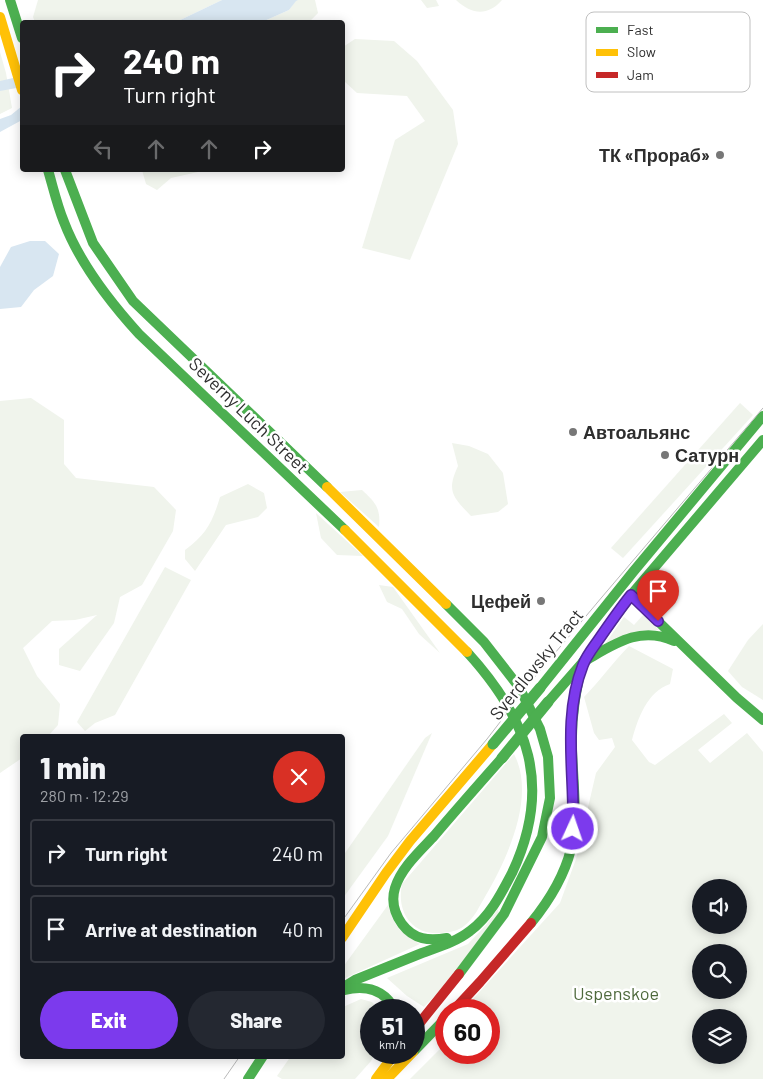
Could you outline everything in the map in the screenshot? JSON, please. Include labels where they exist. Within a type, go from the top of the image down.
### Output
[{"type":"main road","points":[[10,0],[20,32]]},
{"type":"main road","points":[[0,17],[20,83]]},
{"type":"main road","name":"Severny Luch Street","points":[[49,172],[64,222],[78,253],[114,308],[225,417],[382,565],[469,655],[494,686],[513,715],[524,741],[531,766],[534,798],[528,835],[513,870],[492,909],[470,931]]},
{"type":"main road","name":"Severny Luch Street","points":[[66,172],[94,243],[113,274],[133,300],[384,542],[484,642],[519,687],[540,729],[548,757],[550,798],[542,837],[504,914],[478,951],[425,1016]]},
{"type":"main road","name":"Sverdlovsky Tract","points":[[345,934],[410,841],[540,688],[763,416]]},
{"type":"main road","name":"Sverdlovsky Tract","points":[[470,931],[435,941],[417,937],[398,919],[394,905],[394,891],[400,877],[409,864],[583,662],[631,595],[763,440]]},
{"type":"main road","points":[[622,586],[763,720]]},
{"type":"main road","points":[[583,662],[620,642],[640,635],[655,634],[668,637],[684,646]]},
{"type":"main road","name":"Sverdlovsky Tract","points":[[464,999],[539,915],[564,872],[570,853],[574,803],[570,740],[572,711],[583,662]]},
{"type":"main road","points":[[345,987],[355,980],[446,944],[470,931]]},
{"type":"main road","points":[[345,989],[363,987],[377,991],[390,999]]},
{"type":"main road","points":[[425,1040],[435,1029]]},
{"type":"main road","points":[[248,1079],[263,1059]]},
{"type":"main road","points":[[381,1076],[386,1064]]},
{"type":"main road","points":[[381,1076],[388,1064]]},
{"type":"main road","points":[[381,1076],[397,1064]]},
{"type":"green space","points":[[38,0],[222,0],[180,20],[34,20],[33,17]]},
{"type":"green space","points":[[296,0],[315,0],[318,13],[311,20],[266,20],[289,10]]},
{"type":"green space","points":[[421,0],[436,0],[439,6],[427,8]]},
{"type":"green space","points":[[456,0],[502,0],[491,9],[480,12],[468,9]]},
{"type":"green space","points":[[355,39],[394,41],[417,61],[453,110],[458,144],[410,260],[362,248],[395,140],[425,121],[407,96],[357,93],[345,82],[345,46]]},
{"type":"green space","points":[[0,52],[12,108],[0,114]]},
{"type":"green space","points":[[143,172],[198,172],[171,178],[157,190],[146,184]]},
{"type":"green space","points":[[31,398],[64,420],[64,464],[76,478],[154,487],[176,510],[173,531],[142,585],[120,597],[114,623],[80,671],[59,665],[59,649],[97,615],[75,620],[52,621],[23,648],[37,676],[60,704],[58,725],[50,734],[20,734],[20,759],[0,773],[0,401]]},
{"type":"green space","points":[[740,403],[753,415],[623,558],[611,548]]},
{"type":"green space","points":[[452,443],[469,446],[488,454],[503,473],[508,504],[498,512],[471,516],[456,499],[453,494],[452,482],[458,466]]},
{"type":"green space","points":[[248,484],[264,493],[267,508],[258,517],[226,525],[195,571],[185,559],[185,550],[208,527],[220,497]]},
{"type":"green space","points":[[362,490],[378,510],[379,527],[340,492]]},
{"type":"green space","points":[[316,513],[363,556],[337,555],[321,538]]},
{"type":"green space","points":[[165,567],[191,580],[115,715],[95,723],[85,731],[77,722]]},
{"type":"green space","points":[[379,585],[393,587],[440,653],[419,634],[402,609],[387,602]]},
{"type":"green space","points":[[644,614],[659,630],[631,634],[605,644],[624,617],[634,625]]},
{"type":"green space","points":[[763,624],[763,700],[742,687],[728,671],[748,640]]},
{"type":"green space","name":"Uspenskoe","points":[[629,646],[673,669],[670,684],[649,699],[637,723],[632,740],[649,762],[655,765],[724,714],[732,723],[698,750],[710,763],[747,733],[763,752],[763,1079],[410,1079],[435,1054],[435,1064],[500,1064],[500,999],[473,999],[560,903],[576,859],[596,773],[615,747],[612,738],[599,740],[594,733],[584,697]]},
{"type":"green space","points":[[432,733],[388,836],[345,895],[345,853],[425,738]]},
{"type":"green space","points":[[514,754],[520,771],[522,788],[521,807],[503,863],[474,916],[468,923],[454,931],[431,933],[422,931],[408,920],[404,913],[401,894],[402,884]]},
{"type":"green space","points":[[388,905],[399,929],[420,944],[345,978],[345,964]]},
{"type":"green space","points":[[498,909],[499,914],[473,950],[425,1006],[425,999],[412,999],[387,978],[468,944]]},
{"type":"green space","points":[[360,999],[360,1064],[368,1064],[355,1079],[282,1079],[277,1076],[289,1059],[345,1059],[345,1006]]},
{"type":"shaded area","points":[[222,0],[298,0],[289,10],[266,20],[180,20]]},
{"type":"shaded area","points":[[20,76],[20,87],[0,91],[0,81]]},
{"type":"shaded area","points":[[20,108],[20,121],[0,132],[0,119],[11,115]]},
{"type":"shaded area","points":[[30,241],[45,241],[59,254],[53,276],[34,290],[21,307],[0,309],[0,267],[11,247]]},
{"type":"tram line","points":[[345,917],[391,853],[487,739],[534,678],[763,408]]},
{"type":"tram line","points":[[224,1079],[238,1059]]},
{"type":"traffic: fast","points":[[10,0],[20,32]]},
{"type":"traffic: fast","points":[[49,172],[59,209],[78,253],[96,281],[117,308],[139,334],[345,530]]},
{"type":"traffic: fast","points":[[66,172],[93,243],[133,301],[327,487]]},
{"type":"traffic: fast","points":[[540,688],[633,572],[763,416]]},
{"type":"traffic: fast","points":[[548,702],[583,662],[631,595],[763,440]]},
{"type":"traffic: fast","points":[[631,595],[737,698],[763,720]]},
{"type":"traffic: fast","points":[[446,604],[484,642],[519,687],[540,729],[548,757],[550,798],[542,837],[504,914],[459,974]]},
{"type":"traffic: fast","points":[[583,662],[616,644],[638,636],[649,635],[674,641]]},
{"type":"traffic: fast","points":[[345,986],[355,980],[453,941],[470,931],[489,912],[499,897],[512,873],[524,841],[531,811],[532,783],[528,755],[519,729],[506,703],[467,652]]},
{"type":"traffic: fast","points":[[531,923],[555,888],[571,849],[575,812],[572,727],[576,694],[583,662]]},
{"type":"traffic: fast","points":[[493,744],[540,688]]},
{"type":"traffic: fast","points":[[502,758],[548,702]]},
{"type":"traffic: fast","points":[[447,938],[422,938],[407,929],[402,924],[394,907],[395,888],[412,860],[502,758]]},
{"type":"traffic: fast","points":[[345,990],[360,988],[374,990],[387,999]]},
{"type":"traffic: fast","points":[[425,1040],[435,1029]]},
{"type":"traffic: fast","points":[[248,1079],[261,1059]]},
{"type":"traffic: slow","points":[[0,17],[20,83]]},
{"type":"traffic: slow","points":[[327,487],[446,604]]},
{"type":"traffic: slow","points":[[345,530],[467,652]]},
{"type":"traffic: slow","points":[[345,934],[410,841],[493,744]]},
{"type":"traffic: slow","points":[[376,1079],[387,1064]]},
{"type":"traffic: slow","points":[[387,1079],[401,1064]]},
{"type":"traffic: jam","points":[[464,999],[531,923]]},
{"type":"traffic: jam","points":[[425,1016],[459,974]]},
{"type":"place","name":"ТК «Прораб»","points":[[720,155]]},
{"type":"place","name":"Автоальянс","points":[[573,432]]},
{"type":"place","name":"Сатурн","points":[[665,455]]},
{"type":"place","name":"Цефей","points":[[541,601]]},
{"type":"route","points":[[573,829],[574,803],[570,740],[572,711],[583,662],[631,595],[658,621]]}]
